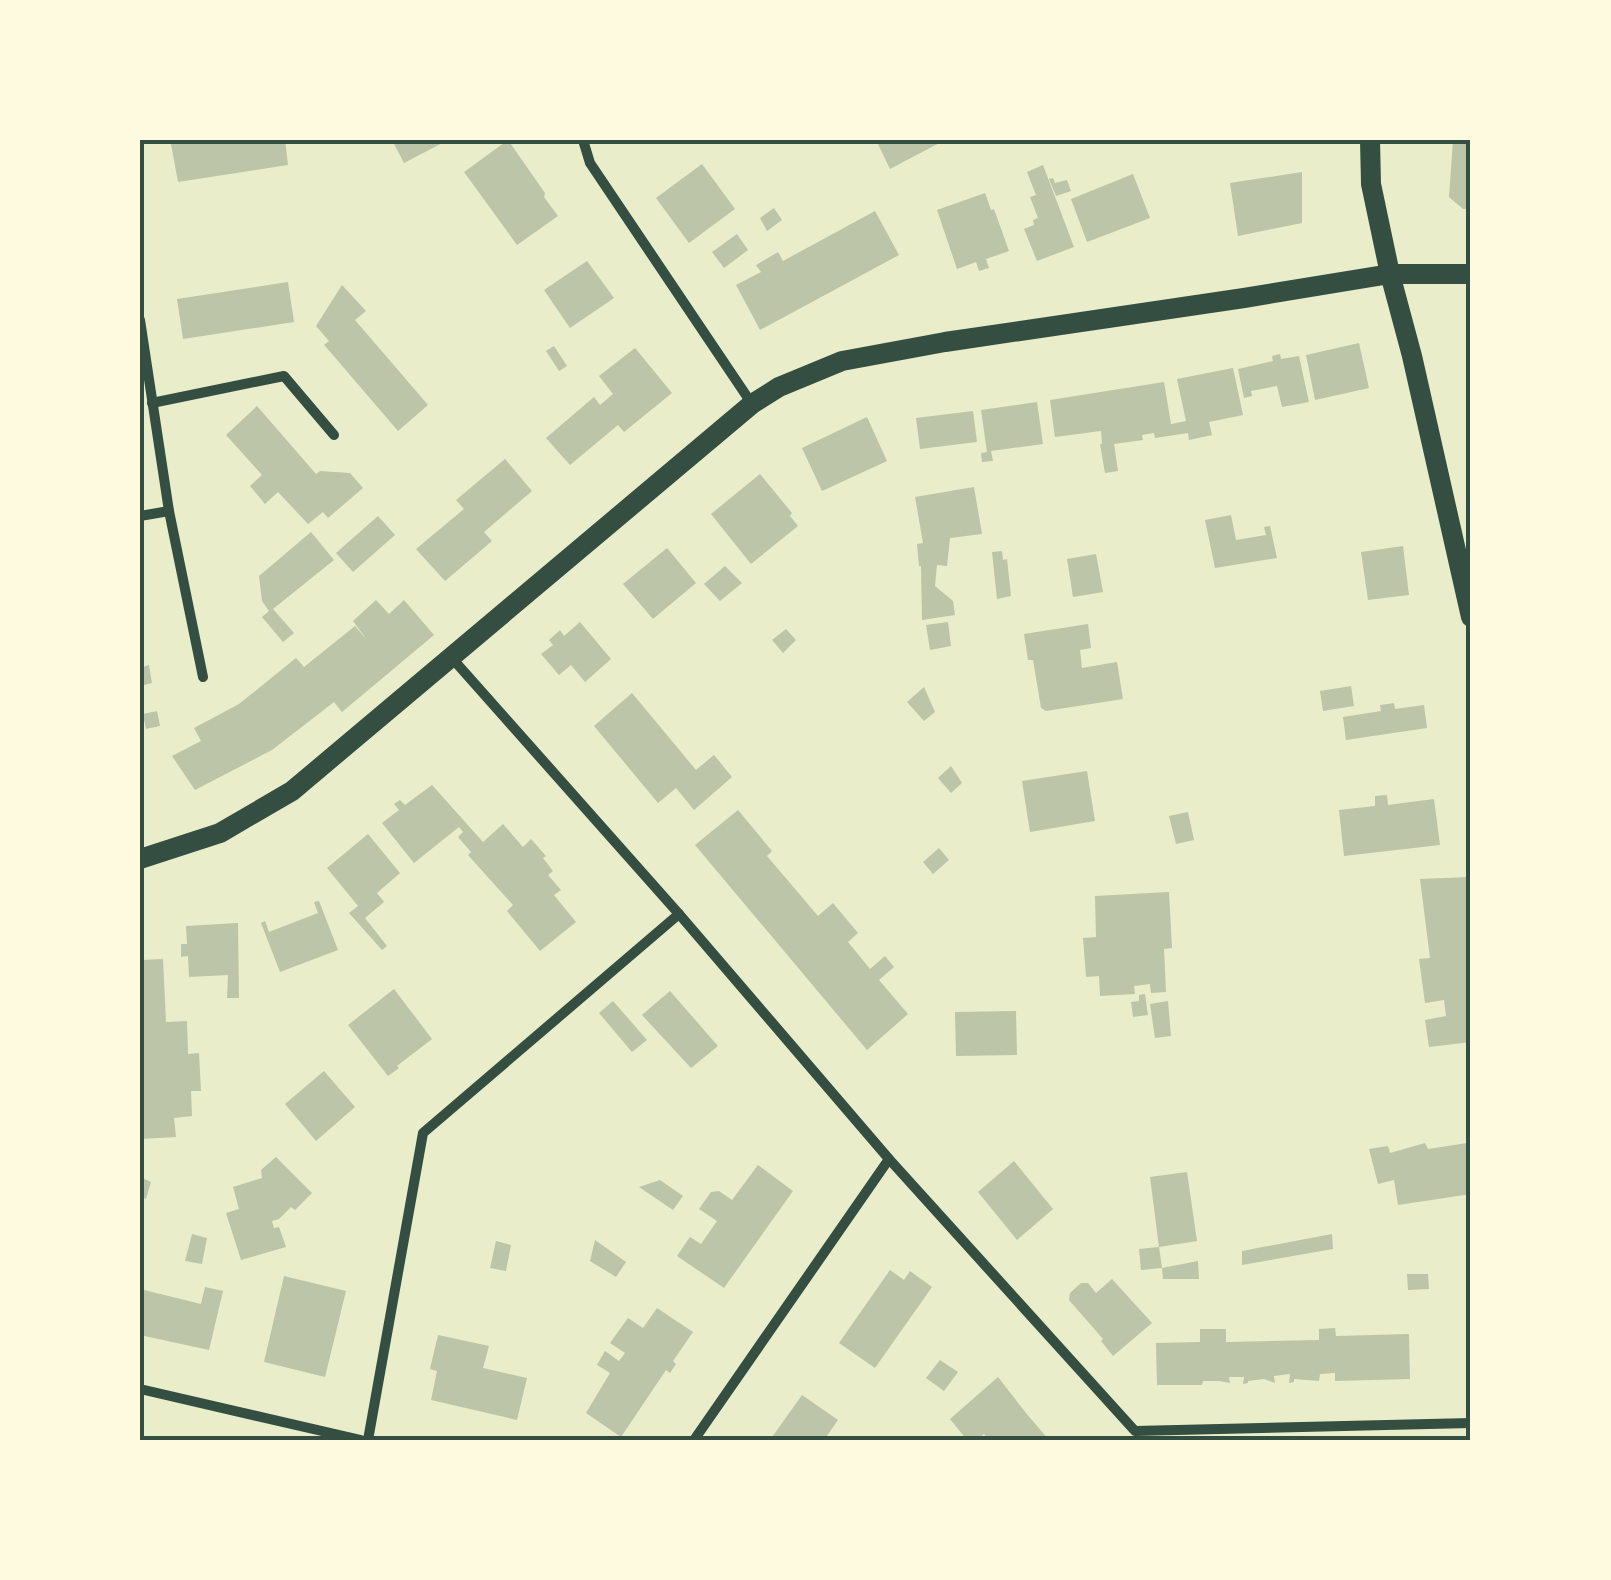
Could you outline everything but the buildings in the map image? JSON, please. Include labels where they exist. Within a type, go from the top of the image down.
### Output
[{"type":"main road","points":[[1370,140],[1370,184],[1471,618]]},
{"type":"main road","points":[[140,860],[220,833],[292,790],[752,404],[779,386],[842,361],[944,342],[1390,274],[1471,274]]},
{"type":"street","points":[[582,140],[590,163],[752,404]]},
{"type":"street","points":[[140,320],[169,511],[204,677]]},
{"type":"street","points":[[152,403],[284,376],[334,435]]},
{"type":"street","points":[[140,516],[169,511]]},
{"type":"street","points":[[450,656],[1134,1435],[1471,1423]]},
{"type":"street","points":[[140,1389],[365,1440],[423,1133],[678,914]]},
{"type":"street","points":[[694,1440],[889,1160]]}]
